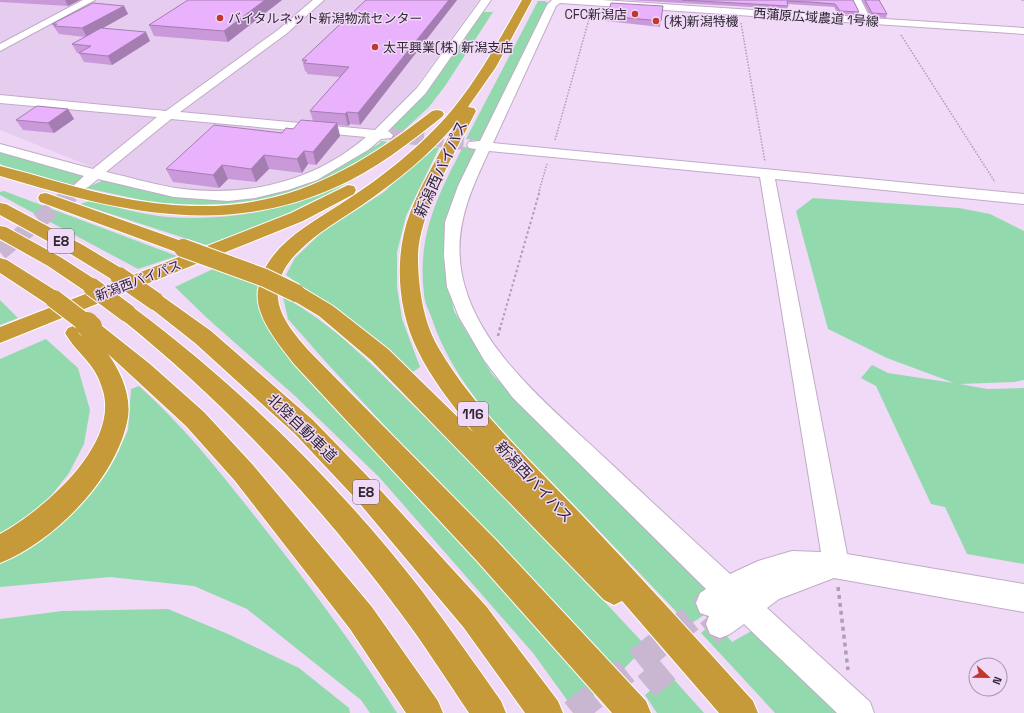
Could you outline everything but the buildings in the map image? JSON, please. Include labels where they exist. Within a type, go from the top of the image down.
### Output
[{"type":"highway","name":"新潟西バイパス","points":[[528,0],[516,18],[497,54],[425,197],[418,214],[409,253],[409,275],[417,322],[427,348],[443,374],[483,427],[601,555],[739,711]]},
{"type":"highway","points":[[497,54],[475,90],[456,114],[427,145],[388,177],[306,234],[280,260],[268,290],[269,304],[275,319],[286,338],[302,358],[487,551],[634,713]]},
{"type":"highway","name":"新潟西バイパス","points":[[0,171],[60,189],[138,206],[190,212],[238,210],[285,200],[330,184],[392,149],[442,109],[402,152],[380,169],[328,201],[258,233],[0,335]]},
{"type":"highway","points":[[0,348],[274,238],[331,212],[388,177]]},
{"type":"highway","points":[[0,180],[265,278],[296,293],[326,311],[380,355],[597,573],[739,711]]},
{"type":"highway","name":"北陸自動車道","points":[[0,208],[76,249],[155,301],[202,337],[304,427],[364,490],[474,617],[546,713]]},
{"type":"highway","name":"北陸自動車道","points":[[0,231],[55,262],[128,313],[177,352],[229,398],[284,453],[331,504],[399,586],[489,713]]},
{"type":"highway","points":[[0,264],[49,301],[83,330],[142,370],[195,419],[244,473],[361,618],[426,713]]},
{"type":"highway","points":[[0,272],[49,301]]},
{"type":"highway","points":[[0,549],[31,531],[66,501],[94,470],[110,441],[117,413],[115,390],[108,371],[93,351],[83,330]]},
{"type":"street","points":[[0,48],[90,0]]},
{"type":"street","points":[[78,187],[168,115],[282,32],[319,0]]},
{"type":"street","points":[[0,148],[83,171],[174,192],[228,196],[254,193],[283,187],[312,177],[384,135],[421,91],[486,0]]},
{"type":"street","points":[[557,0],[552,5],[479,145],[453,222],[452,255],[456,287],[468,317],[491,355],[520,392],[726,606],[856,710]]},
{"type":"street","name":"西蒲原広域農道 1号線","points":[[560,0],[675,4],[722,11],[740,12],[766,10],[814,12],[866,20],[1024,31]]},
{"type":"street","points":[[720,0],[722,11]]},
{"type":"street","points":[[856,0],[866,20]]},
{"type":"street","points":[[0,99],[384,135]]},
{"type":"street","points":[[479,145],[1024,198]]},
{"type":"street","points":[[766,172],[836,565]]},
{"type":"street","points":[[726,606],[836,565],[1024,598]]},
{"type":"path","points":[[491,355],[594,1]]},
{"type":"path","points":[[740,12],[766,172]]},
{"type":"path","points":[[894,22],[1005,197]]},
{"type":"path","points":[[836,565],[856,710]]},
{"type":"shaded area","points":[[0,0],[479,0],[374,144],[303,178],[223,192],[144,188],[0,130]]},
{"type":"green space","points":[[538,1],[545,1],[549,4],[483,140],[479,141],[466,139]]},
{"type":"green space","points":[[481,12],[493,12],[445,86],[429,107],[402,132],[391,131],[390,129]]},
{"type":"green space","points":[[381,141],[388,142],[356,165],[292,194],[240,207],[190,208],[160,204],[86,188],[106,179],[144,191],[246,197],[346,161],[379,144]]},
{"type":"green space","points":[[429,147],[439,148],[406,216],[397,252],[397,287],[402,319],[420,367],[410,374],[361,327],[286,275],[295,258],[322,232],[384,192]]},
{"type":"green space","points":[[463,147],[473,148],[476,153],[447,217],[443,257],[454,311],[492,374],[556,442],[714,586],[707,613],[689,625],[513,442],[474,396],[457,371],[442,344],[427,308],[425,299],[423,253],[426,235],[437,200]]},
{"type":"green space","points":[[0,149],[85,174],[75,186],[6,167],[0,164]]},
{"type":"green space","points":[[362,172],[327,196],[308,206],[209,246],[80,204],[90,201],[168,217],[198,218],[229,216],[260,212],[289,204],[317,194]]},
{"type":"green space","points":[[4,191],[177,256],[138,269],[0,195],[0,192]]},
{"type":"green space","points":[[813,198],[959,208],[990,214],[1024,231],[1024,380],[1014,382],[960,384],[987,389],[1024,388],[1024,564],[967,554],[945,507],[931,504],[876,386],[861,378],[872,365],[888,373],[954,383],[887,358],[828,329],[796,211]]},
{"type":"green space","points":[[215,268],[261,287],[263,314],[597,693],[575,711],[533,653],[379,477],[295,396],[207,318],[175,287]]},
{"type":"green space","points":[[283,297],[319,320],[368,361],[503,495],[646,646],[616,677],[288,319]]},
{"type":"green space","points":[[0,300],[18,318],[0,325]]},
{"type":"green space","points":[[46,339],[78,368],[90,410],[84,444],[69,473],[40,510],[0,534],[0,359]]},
{"type":"green space","points":[[139,386],[188,435],[261,524],[332,617],[397,713],[370,713],[361,700],[247,609],[194,586],[110,577],[0,587],[0,559],[64,516],[115,458],[128,430],[131,389]]},
{"type":"green space","points":[[168,609],[228,634],[299,668],[349,708],[350,713],[0,713],[0,619],[62,611]]},
{"type":"green space","points":[[714,621],[732,642],[755,629],[843,713],[775,713],[701,633]]},
{"type":"green space","points":[[669,674],[704,713],[657,713],[645,695]]},
{"type":"tunnel","points":[[390,135],[472,144]]},
{"type":"tunnel","points":[[76,190],[79,187]]},
{"type":"tunnel","points":[[0,252],[76,190]]},
{"type":"tunnel","points":[[573,713],[710,603]]},
{"type":"tunnel","points":[[615,713],[720,624]]},
{"type":"place","name":"CFC新潟店","points":[[635,14]]},
{"type":"place","name":"バイタルネット新潟物流センター","points":[[220,18]]},
{"type":"place","name":"(株)新潟特機","points":[[656,21]]},
{"type":"place","name":"太平興業(株) 新潟支店","points":[[375,47]]}]
